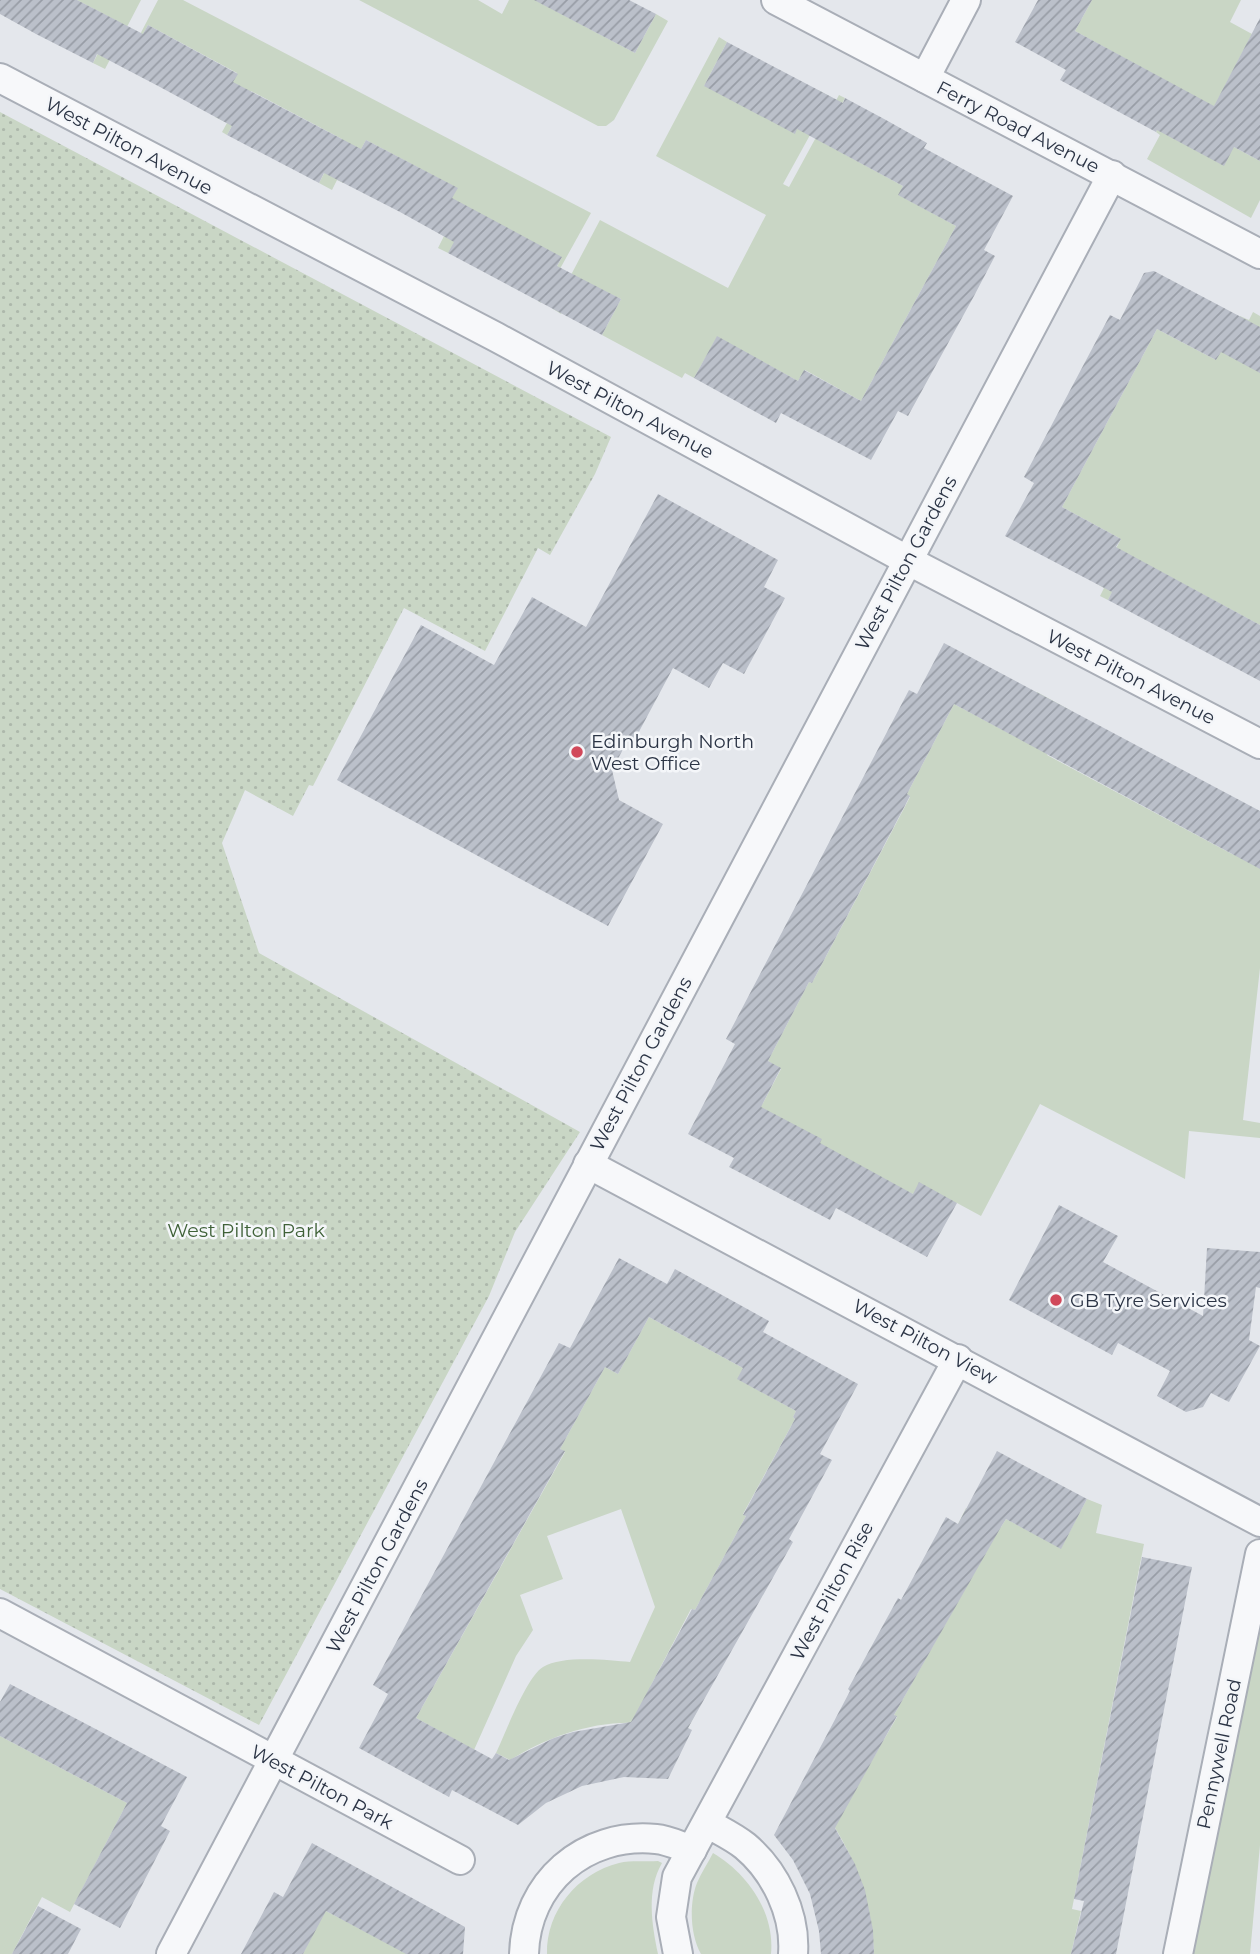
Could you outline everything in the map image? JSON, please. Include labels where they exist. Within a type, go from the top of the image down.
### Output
[{"type":"street","name":"Ferry Road Avenue","points":[[776,0],[1260,254]]},
{"type":"street","points":[[925,78],[966,0]]},
{"type":"street","name":"West Pilton Avenue","points":[[0,78],[496,337],[907,560],[1260,744]]},
{"type":"street","name":"West Pilton Gardens","points":[[172,1954],[1112,175]]},
{"type":"street","name":"West Pilton View","points":[[589,1164],[1260,1521]]},
{"type":"street","name":"West Pilton Rise","points":[[678,1954],[671,1917],[677,1877],[958,1359]]},
{"type":"street","name":"Pennywell Road","points":[[1178,1954],[1260,1554]]},
{"type":"street","name":"West Pilton Park","points":[[0,1613],[460,1860]]},
{"type":"street","points":[[706,1823],[744,1845],[771,1874],[788,1910],[793,1954]]},
{"type":"street","points":[[524,1954],[524,1933],[536,1900],[557,1871],[587,1850],[621,1839],[657,1839],[692,1850]]},
{"type":"green space","points":[[77,0],[141,0],[105,69],[93,63],[115,20]]},
{"type":"green space","points":[[158,0],[183,0],[591,213],[541,303],[538,301],[562,257],[448,253],[438,248],[444,236],[435,231],[457,188],[366,140],[343,183],[337,180],[332,190],[319,183],[342,139],[251,91],[227,135],[222,132],[227,123],[215,117],[237,73],[148,25],[125,69],[123,67]]},
{"type":"green space","points":[[359,0],[478,0],[502,14],[509,0],[535,0],[635,53],[656,14],[668,21],[614,120],[606,126],[598,126]]},
{"type":"green space","points":[[1092,0],[1241,0],[1230,22],[1252,34],[1192,149],[1234,147],[1260,161],[1260,200],[1251,218],[1147,159],[1160,135],[1156,132],[1179,88],[1075,31]]},
{"type":"green space","points":[[719,37],[727,42],[704,86],[818,90],[831,97],[783,184],[789,187],[839,95],[845,98],[822,142],[903,186],[899,195],[956,226],[861,401],[805,370],[798,381],[717,337],[694,378],[685,373],[682,378],[602,335],[621,299],[580,279],[561,314],[553,309],[600,220],[728,288],[766,215],[656,156]]},
{"type":"green space","name":"West Pilton Park","points":[[0,112],[611,437],[595,474],[550,555],[538,548],[485,651],[404,608],[313,786],[309,785],[293,816],[245,790],[222,843],[259,953],[580,1132],[515,1232],[489,1296],[259,1725],[0,1589]]},
{"type":"green space","points":[[1253,312],[1260,316],[1260,625],[1131,556],[1108,600],[1100,596],[1104,588],[1097,584],[1121,539],[1062,507],[1157,329],[1216,360],[1240,316],[1249,320]]},
{"type":"green space","points":[[1037,692],[1070,710],[1047,755],[1232,854],[1260,863],[1260,968],[1243,1120],[1260,1123],[1260,1138],[1189,1131],[1185,1179],[1040,1104],[981,1216],[957,1203],[913,1194],[754,1120],[781,1069],[768,1061],[910,797],[907,794],[954,704],[1014,736]]},
{"type":"green space","points":[[649,1317],[743,1368],[738,1379],[796,1411],[793,1417],[795,1419],[743,1514],[746,1516],[695,1610],[691,1609],[650,1687],[696,1713],[688,1728],[639,1723],[605,1724],[555,1737],[510,1760],[496,1753],[523,1693],[543,1667],[573,1660],[630,1662],[655,1607],[621,1509],[547,1536],[563,1579],[520,1595],[533,1630],[516,1656],[474,1750],[416,1718],[565,1452],[560,1449],[605,1367],[618,1374]]},
{"type":"green space","points":[[1087,1499],[1102,1505],[1096,1533],[1144,1544],[1072,1909],[1081,1911],[1071,1954],[874,1954],[863,1887],[834,1826],[897,1717],[894,1715],[991,1543],[958,1524],[966,1508],[1001,1527],[1006,1519],[1061,1548]]},
{"type":"green space","points":[[1260,1593],[1260,1845],[1250,1954],[1187,1954]]},
{"type":"green space","points":[[0,1736],[127,1803],[70,1912],[42,1897],[12,1954],[0,1954]]},
{"type":"green space","points":[[713,1853],[737,1871],[756,1895],[768,1923],[771,1954],[701,1954],[693,1928],[693,1900],[697,1883]]},
{"type":"green space","points":[[619,1863],[662,1863],[654,1885],[652,1908],[658,1954],[547,1954],[552,1923],[567,1896],[578,1885],[590,1875]]},
{"type":"green space","points":[[324,1910],[408,1954],[303,1954]]},
{"type":"building","points":[[0,0],[77,0],[143,34],[148,25],[238,74],[233,82],[361,149],[366,140],[458,188],[452,198],[562,257],[557,266],[621,299],[602,335],[448,253],[454,242],[400,212],[324,173],[319,183],[227,135],[232,126],[160,87],[97,54],[93,63],[0,14]]},
{"type":"building","points":[[534,0],[629,0],[656,14],[635,53]]},
{"type":"building","points":[[1038,0],[1092,0],[1075,31],[1214,106],[1260,18],[1260,161],[1234,147],[1224,166],[1060,80],[1066,70],[1015,42]]},
{"type":"building","points":[[727,42],[843,103],[845,98],[886,120],[927,143],[924,148],[1013,196],[984,250],[995,256],[974,296],[908,416],[898,411],[871,460],[781,413],[776,423],[694,378],[717,336],[798,381],[804,370],[861,401],[956,226],[898,195],[903,186],[797,129],[795,134],[704,86]]},
{"type":"building","points":[[1154,271],[1260,327],[1260,373],[1221,352],[1216,360],[1157,329],[1062,507],[1121,539],[1116,547],[1260,625],[1260,681],[1108,600],[1112,592],[1005,536],[1034,483],[1024,477],[1110,315],[1120,320],[1144,273]]},
{"type":"building","points":[[658,494],[778,560],[764,587],[785,598],[744,674],[723,663],[709,688],[673,668],[634,741],[629,738],[612,770],[619,800],[663,824],[608,926],[337,780],[421,625],[494,665],[532,597],[586,627]]},
{"type":"building","points":[[944,643],[1260,811],[1260,869],[954,704],[907,794],[910,796],[768,1061],[781,1068],[761,1107],[822,1139],[820,1143],[913,1194],[919,1182],[957,1203],[927,1257],[836,1208],[830,1220],[729,1167],[734,1158],[688,1134],[735,1044],[726,1039],[909,690],[917,694]]},
{"type":"building","points":[[1059,1205],[1118,1236],[1103,1262],[1203,1316],[1207,1248],[1260,1252],[1260,1288],[1256,1287],[1249,1340],[1260,1346],[1229,1402],[1211,1393],[1203,1407],[1186,1412],[1157,1396],[1170,1371],[1118,1343],[1112,1355],[1009,1300]]},
{"type":"building","points":[[619,1258],[667,1284],[675,1269],[769,1321],[763,1332],[858,1384],[820,1454],[832,1460],[789,1539],[793,1542],[688,1728],[692,1730],[668,1779],[624,1777],[582,1786],[546,1803],[518,1825],[452,1790],[449,1797],[359,1748],[388,1694],[373,1685],[559,1343],[570,1348]],"holes":[[[649,1317],[743,1368],[737,1379],[796,1411],[793,1417],[795,1419],[743,1515],[746,1516],[631,1722],[573,1732],[554,1738],[509,1760],[496,1753],[492,1759],[416,1718],[565,1451],[560,1449],[605,1367],[618,1374]]]},
{"type":"building","points":[[997,1451],[1087,1499],[1061,1549],[1006,1519],[1001,1527],[894,1715],[897,1716],[835,1828],[855,1864],[865,1890],[873,1930],[874,1954],[821,1954],[819,1931],[810,1894],[793,1860],[774,1835],[850,1691],[848,1689],[898,1598],[901,1600],[946,1517],[958,1524]]},
{"type":"building","points":[[1142,1557],[1192,1567],[1116,1954],[1071,1954],[1084,1901],[1074,1899]]},
{"type":"building","points":[[10,1684],[187,1777],[161,1826],[170,1831],[120,1928],[74,1904],[127,1803],[0,1736],[0,1702]]},
{"type":"building","points":[[312,1843],[465,1927],[463,1954],[406,1954],[326,1911],[303,1954],[241,1954],[274,1892],[283,1897]]},
{"type":"building","points":[[38,1906],[81,1929],[68,1954],[12,1954]]},
{"type":"place","name":"Edinburgh North West Office","points":[[577,752]]},
{"type":"place","name":"GB Tyre Services","points":[[1056,1300]]}]
